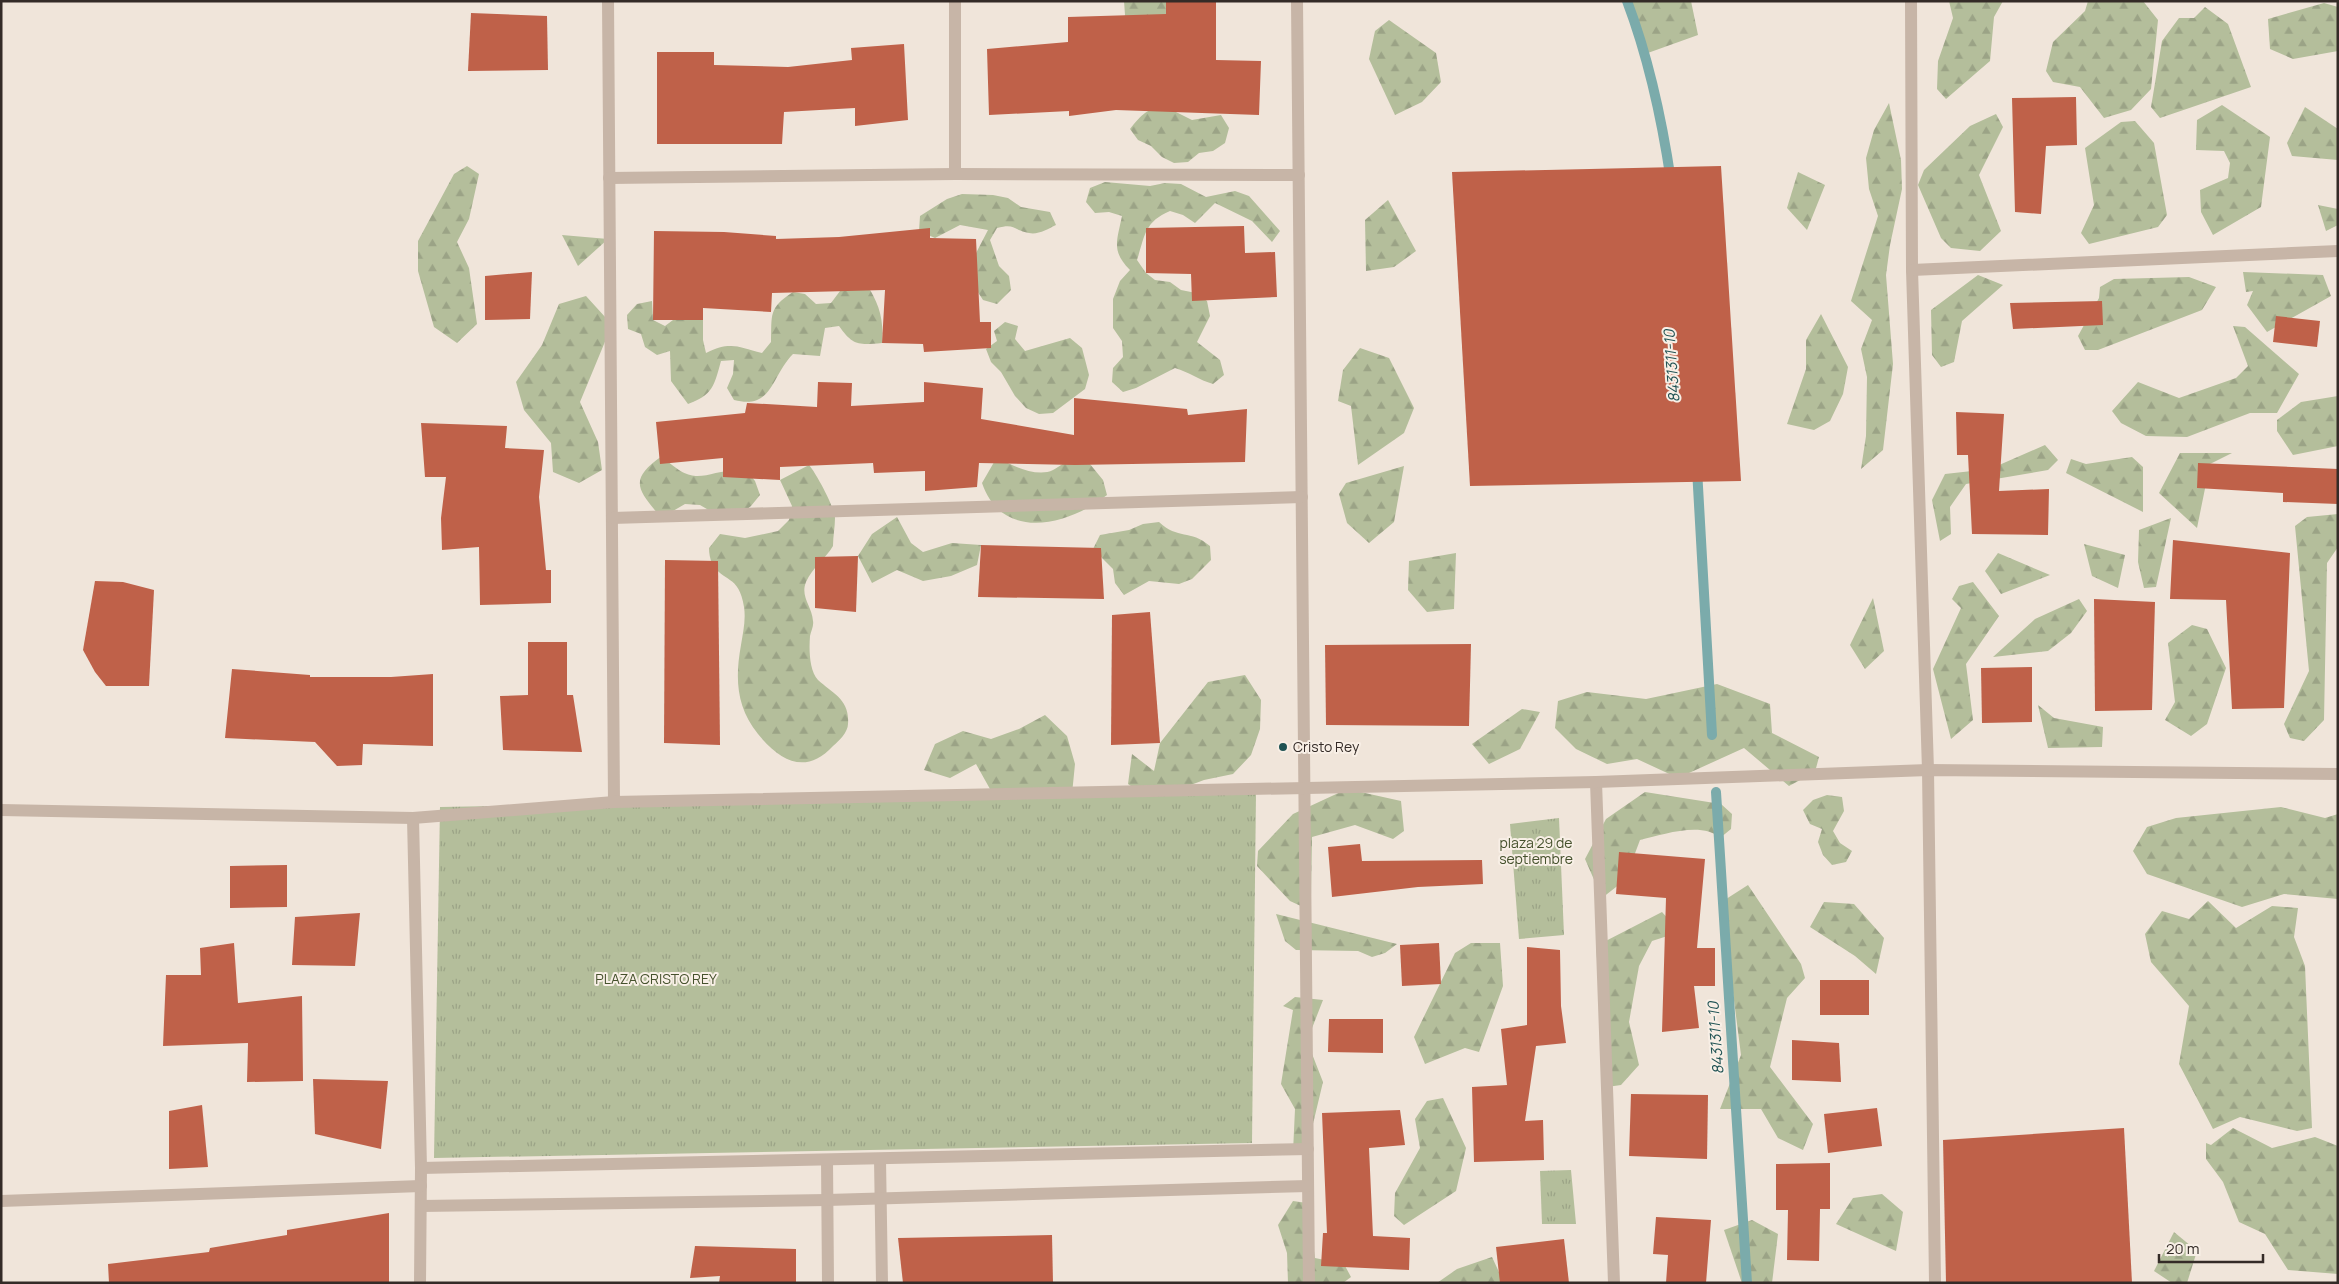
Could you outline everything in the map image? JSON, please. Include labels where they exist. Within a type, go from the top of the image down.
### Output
[{"type":"street","points":[[608,1],[614,802]]},
{"type":"street","points":[[955,1],[955,174]]},
{"type":"street","points":[[1297,1],[1309,1283]]},
{"type":"street","points":[[1911,1],[1912,270],[1928,770],[1935,1283]]},
{"type":"street","points":[[609,178],[955,174],[1299,175]]},
{"type":"street","points":[[1912,270],[2338,251]]},
{"type":"street","points":[[612,518],[1302,497]]},
{"type":"street","points":[[1,810],[413,818],[614,802],[1596,782],[1928,770],[2338,774]]},
{"type":"street","points":[[1596,782],[1614,1283]]},
{"type":"street","points":[[413,818],[421,1168],[420,1283]]},
{"type":"street","points":[[421,1168],[1308,1149]]},
{"type":"street","points":[[880,1159],[882,1283]]},
{"type":"street","points":[[827,1160],[828,1283]]},
{"type":"street","points":[[1,1202],[421,1186]]},
{"type":"street","points":[[420,1206],[827,1200],[1308,1186]]},
{"type":"green space","points":[[1124,1],[1174,1],[1166,19],[1118,30],[1125,15]]},
{"type":"green space","points":[[1629,1],[1691,1],[1698,35],[1645,54]]},
{"type":"green space","points":[[1949,1],[2003,1],[1994,17],[1990,61],[1946,99],[1937,89],[1938,61],[1953,18]]},
{"type":"green space","points":[[2088,1],[2143,1],[2158,20],[2151,89],[2131,110],[2104,118],[2080,87],[2053,82],[2046,71],[2053,42],[2085,11]]},
{"type":"green space","points":[[2324,3],[2338,7],[2338,51],[2293,59],[2270,49],[2268,19]]},
{"type":"green space","points":[[2205,7],[2228,24],[2251,87],[2160,118],[2151,107],[2162,41],[2179,18],[2194,18]]},
{"type":"green space","points":[[1389,20],[1436,53],[1441,82],[1422,102],[1395,115],[1369,59],[1375,31]]},
{"type":"green space","points":[[1889,103],[1901,160],[1902,189],[1890,245],[1886,275],[1893,364],[1883,450],[1861,469],[1866,436],[1867,377],[1861,349],[1872,320],[1851,301],[1878,216],[1869,189],[1866,158],[1874,130]]},
{"type":"green space","points":[[2222,105],[2270,137],[2261,207],[2213,235],[2201,212],[2200,190],[2228,178],[2230,163],[2224,151],[2196,150],[2197,120]]},
{"type":"green space","points":[[1166,107],[1192,120],[1221,115],[1229,128],[1225,143],[1213,151],[1199,153],[1188,162],[1174,163],[1162,157],[1151,146],[1138,140],[1130,129],[1149,110]]},
{"type":"green space","points":[[2305,107],[2338,129],[2338,160],[2292,156],[2287,143]]},
{"type":"green space","points":[[1996,114],[2003,127],[1979,175],[2001,231],[1980,251],[1951,248],[1941,238],[1918,185],[1924,170],[1970,126]]},
{"type":"green space","points":[[2135,121],[2154,143],[2167,215],[2158,227],[2089,244],[2081,233],[2094,205],[2085,148],[2121,122]]},
{"type":"green space","points":[[467,166],[479,174],[469,219],[457,242],[469,268],[477,324],[457,343],[434,327],[418,271],[418,241],[454,174]]},
{"type":"green space","points":[[1798,172],[1825,185],[1807,230],[1787,208]]},
{"type":"green space","points":[[1105,182],[1150,186],[1165,183],[1181,184],[1206,197],[1235,191],[1249,196],[1280,231],[1272,242],[1252,221],[1215,203],[1195,223],[1183,215],[1170,211],[1161,215],[1150,225],[1144,237],[1137,260],[1146,273],[1155,280],[1170,282],[1181,290],[1196,293],[1207,301],[1210,316],[1197,342],[1220,360],[1224,375],[1213,384],[1175,368],[1136,388],[1123,392],[1112,382],[1113,368],[1123,357],[1122,341],[1113,328],[1113,299],[1120,281],[1130,270],[1120,257],[1117,245],[1122,216],[1109,212],[1095,213],[1086,202],[1090,188]]},
{"type":"green space","points":[[962,194],[993,195],[1008,198],[1021,207],[1050,212],[1056,225],[1036,233],[1024,232],[1011,227],[997,228],[990,240],[999,266],[1009,276],[1011,290],[997,304],[983,300],[974,286],[974,257],[988,230],[960,225],[935,238],[919,231],[920,216],[947,199]]},
{"type":"green space","points":[[1388,200],[1416,251],[1394,267],[1366,271],[1365,220]]},
{"type":"green space","points":[[2318,205],[2338,209],[2338,225],[2326,231]]},
{"type":"green space","points":[[562,235],[608,239],[578,266]]},
{"type":"green space","points":[[2243,272],[2323,275],[2331,296],[2267,332],[2247,305],[2253,291],[2246,292]]},
{"type":"green space","points":[[1978,275],[2003,285],[1962,321],[1954,362],[1941,367],[1932,355],[1931,310]]},
{"type":"green space","points":[[2189,277],[2216,287],[2202,310],[2098,350],[2085,350],[2078,336],[2099,298],[2100,287],[2114,279]]},
{"type":"green space","points":[[866,283],[880,312],[882,343],[857,343],[848,337],[839,326],[825,328],[820,356],[793,354],[764,396],[747,402],[734,400],[727,388],[733,374],[734,360],[721,361],[714,383],[708,393],[688,404],[671,381],[670,351],[657,355],[645,347],[641,334],[628,329],[627,315],[637,304],[652,301],[653,320],[665,326],[677,317],[691,312],[703,320],[703,340],[706,353],[721,347],[734,346],[762,353],[771,342],[772,319],[775,308],[793,292],[805,294],[816,304],[831,303],[840,291]]},
{"type":"green space","points":[[586,296],[606,318],[609,332],[580,402],[598,442],[602,470],[579,483],[553,472],[551,443],[524,410],[516,382],[542,345],[559,304]]},
{"type":"green space","points":[[1821,314],[1848,367],[1843,394],[1830,421],[1814,430],[1787,424],[1806,369],[1806,340]]},
{"type":"green space","points":[[1005,322],[1018,326],[1015,339],[1025,351],[1070,338],[1082,348],[1089,375],[1085,389],[1053,413],[1039,414],[1026,408],[1015,396],[1001,372],[991,362],[986,349],[997,341],[994,331]]},
{"type":"green space","points":[[2233,326],[2245,327],[2299,374],[2277,413],[2250,413],[2187,437],[2146,436],[2121,423],[2112,411],[2138,382],[2179,398],[2236,378],[2248,366]]},
{"type":"green space","points":[[1360,348],[1389,358],[1414,408],[1404,433],[1358,465],[1351,406],[1338,401],[1343,370]]},
{"type":"green space","points":[[2338,396],[2338,446],[2293,455],[2277,431],[2277,420],[2301,402]]},
{"type":"green space","points":[[2045,445],[2058,460],[2048,470],[1966,484],[1950,507],[1951,534],[1940,541],[1932,500],[1945,474],[1990,469]]},
{"type":"green space","points":[[2180,453],[2232,453],[2210,464],[2197,528],[2159,493]]},
{"type":"green space","points":[[662,456],[674,467],[694,476],[732,470],[746,470],[755,481],[760,495],[740,515],[712,512],[700,505],[685,504],[673,511],[659,515],[646,498],[640,484],[645,471]]},
{"type":"green space","points":[[997,457],[1016,467],[1032,472],[1047,472],[1067,461],[1085,458],[1103,480],[1107,495],[1091,506],[1056,520],[1037,523],[1020,521],[1004,514],[992,502],[982,483]]},
{"type":"green space","points":[[2132,457],[2143,467],[2143,512],[2066,473],[2071,459],[2086,464]]},
{"type":"green space","points":[[809,465],[825,491],[835,518],[833,546],[812,572],[806,582],[804,592],[813,623],[810,636],[810,659],[815,676],[839,698],[846,708],[848,724],[843,736],[823,755],[803,762],[785,758],[776,752],[758,734],[745,713],[741,703],[738,681],[744,621],[742,596],[735,584],[716,569],[712,563],[709,548],[720,534],[745,538],[778,531],[789,520],[792,506],[780,480]]},
{"type":"green space","points":[[1404,466],[1394,522],[1369,543],[1347,523],[1339,494],[1346,483]]},
{"type":"green space","points":[[2338,514],[2338,547],[2327,563],[2324,720],[2304,741],[2290,738],[2284,724],[2309,671],[2295,526],[2307,517]]},
{"type":"green space","points":[[897,517],[911,543],[923,552],[952,543],[981,545],[977,565],[951,576],[923,581],[897,570],[872,583],[858,556],[872,534]]},
{"type":"green space","points":[[2171,518],[2156,587],[2144,588],[2138,562],[2139,530]]},
{"type":"green space","points":[[1159,522],[1172,531],[1196,538],[1210,546],[1211,560],[1192,579],[1179,584],[1149,581],[1124,595],[1115,583],[1113,569],[1093,549],[1100,535]]},
{"type":"green space","points":[[2084,544],[2125,555],[2118,588],[2092,576]]},
{"type":"green space","points":[[1456,553],[1454,609],[1427,612],[1408,590],[1409,561]]},
{"type":"green space","points":[[1998,553],[2050,575],[2001,594],[1985,571]]},
{"type":"green space","points":[[1973,582],[1999,616],[1966,664],[1973,720],[1951,739],[1933,669],[1961,608],[1952,599],[1959,586]]},
{"type":"green space","points":[[1873,598],[1884,651],[1865,669],[1850,645]]},
{"type":"green space","points":[[2079,599],[2087,611],[2071,633],[2048,651],[1993,657],[2035,619]]},
{"type":"green space","points":[[2192,625],[2207,629],[2226,668],[2207,724],[2191,736],[2165,720],[2175,702],[2168,643]]},
{"type":"green space","points":[[1245,675],[1261,700],[1260,729],[1251,755],[1233,774],[1204,780],[1151,800],[1128,784],[1132,754],[1154,771],[1160,743],[1208,682]]},
{"type":"green space","points":[[1717,684],[1770,704],[1772,733],[1819,757],[1815,772],[1789,786],[1744,748],[1678,778],[1637,759],[1607,764],[1576,749],[1555,728],[1558,701],[1587,692],[1646,699]]},
{"type":"green space","points":[[2038,705],[2054,718],[2103,727],[2102,747],[2048,748]]},
{"type":"green space","points":[[1522,709],[1540,712],[1520,749],[1489,764],[1472,744]]},
{"type":"green space","points":[[1045,715],[1067,736],[1075,764],[1072,794],[990,789],[976,764],[950,778],[924,770],[935,744],[963,731],[991,739],[1019,729]]},
{"type":"green space","points":[[1347,789],[1401,801],[1404,831],[1393,839],[1355,825],[1312,837],[1311,895],[1303,907],[1290,901],[1257,866],[1258,851],[1293,814]]},
{"type":"green space","points":[[1645,792],[1721,804],[1732,814],[1731,829],[1720,838],[1703,830],[1693,830],[1640,840],[1625,880],[1602,898],[1585,859],[1606,819]]},
{"type":"green space","name":"PLAZA CRISTO REY","points":[[1256,793],[1252,1143],[434,1158],[440,807]]},
{"type":"green space","points":[[1827,795],[1842,797],[1844,811],[1833,831],[1840,843],[1852,851],[1846,862],[1832,865],[1823,855],[1818,842],[1822,829],[1810,824],[1803,810],[1813,800]]},
{"type":"green space","points":[[2281,807],[2325,818],[2338,814],[2338,899],[2284,894],[2242,907],[2147,874],[2133,851],[2147,827],[2176,818]]},
{"type":"green space","name":"plaza 29 de septiembre","points":[[1559,818],[1564,935],[1519,939],[1510,824]]},
{"type":"green space","points":[[1748,885],[1801,964],[1805,978],[1787,998],[1770,1067],[1813,1124],[1803,1150],[1778,1138],[1761,1109],[1720,1109],[1741,1055],[1724,922],[1720,914],[1723,901]]},
{"type":"green space","points":[[2208,901],[2236,928],[2272,906],[2298,908],[2294,937],[2305,966],[2312,1128],[2297,1131],[2240,1117],[2213,1129],[2179,1064],[2189,1006],[2151,962],[2145,934],[2162,911],[2189,919]]},
{"type":"green space","points":[[1824,902],[1854,904],[1884,938],[1876,974],[1855,956],[1810,927]]},
{"type":"green space","points":[[1662,912],[1680,932],[1652,941],[1639,966],[1629,1022],[1639,1065],[1621,1085],[1607,1087],[1596,946]]},
{"type":"green space","points":[[1276,914],[1397,944],[1385,953],[1372,957],[1358,951],[1296,950],[1285,941]]},
{"type":"green space","points":[[1471,943],[1500,943],[1503,986],[1479,1052],[1465,1048],[1425,1064],[1414,1037],[1455,953]]},
{"type":"green space","points":[[1295,997],[1323,1000],[1307,1041],[1323,1082],[1307,1149],[1293,1152],[1295,1109],[1281,1084],[1293,1010],[1283,1006]]},
{"type":"green space","points":[[1443,1098],[1466,1148],[1456,1191],[1404,1225],[1394,1216],[1395,1193],[1420,1148],[1415,1119],[1427,1101]]},
{"type":"green space","points":[[2233,1128],[2272,1148],[2315,1137],[2338,1146],[2338,1274],[2288,1270],[2265,1234],[2239,1222],[2223,1182],[2206,1159],[2206,1143],[2211,1145]]},
{"type":"green space","points":[[1571,1170],[1576,1224],[1542,1224],[1540,1171]]},
{"type":"green space","points":[[1882,1194],[1903,1212],[1896,1251],[1836,1224],[1853,1198]]},
{"type":"green space","points":[[1293,1201],[1307,1203],[1315,1258],[1344,1264],[1351,1277],[1343,1283],[1288,1283],[1287,1253],[1278,1225]]},
{"type":"green space","points":[[1752,1220],[1778,1234],[1772,1283],[1742,1283],[1724,1230]]},
{"type":"green space","points":[[2174,1232],[2197,1251],[2187,1283],[2172,1283],[2154,1271]]},
{"type":"green space","points":[[1492,1257],[1504,1283],[1437,1283],[1457,1269]]},
{"type":"building","points":[[1166,1],[1216,1],[1216,60],[1261,61],[1259,115],[1116,110],[1069,116],[1069,111],[989,115],[987,49],[1068,42],[1068,17],[1166,14]]},
{"type":"building","points":[[471,13],[547,16],[548,70],[468,71]]},
{"type":"building","points":[[904,44],[908,120],[855,126],[855,108],[784,112],[782,144],[657,144],[657,52],[714,52],[714,65],[788,67],[852,60],[851,48]]},
{"type":"building","points":[[2076,97],[2077,145],[2046,146],[2041,214],[2015,212],[2012,98]]},
{"type":"building","points":[[1721,166],[1741,481],[1470,486],[1452,172]]},
{"type":"building","points":[[1244,226],[1245,253],[1275,252],[1277,297],[1192,301],[1191,274],[1146,273],[1146,228]]},
{"type":"building","points":[[930,228],[930,238],[976,239],[980,322],[991,322],[991,348],[924,352],[923,344],[882,343],[885,290],[772,293],[771,312],[703,308],[703,320],[653,320],[654,231],[724,232],[776,236],[776,239],[839,237]]},
{"type":"building","points":[[532,272],[530,319],[485,320],[485,276]]},
{"type":"building","points":[[2102,301],[2103,325],[2013,329],[2010,303]]},
{"type":"building","points":[[2276,316],[2320,321],[2317,347],[2273,342]]},
{"type":"building","points":[[818,382],[852,383],[851,406],[924,402],[924,382],[983,388],[981,419],[1074,435],[1074,398],[1187,409],[1188,415],[1247,409],[1245,462],[1075,465],[979,463],[977,487],[925,491],[925,471],[874,473],[873,463],[780,467],[780,480],[723,477],[723,458],[660,464],[656,422],[745,413],[747,403],[817,407]]},
{"type":"building","points":[[1956,412],[2004,414],[1999,491],[2049,489],[2048,535],[1972,534],[1968,455],[1957,455]]},
{"type":"building","points":[[421,423],[507,426],[505,448],[544,450],[539,497],[546,570],[551,570],[551,603],[480,605],[479,547],[442,550],[441,518],[446,477],[425,477]]},
{"type":"building","points":[[2198,463],[2338,469],[2338,504],[2283,502],[2283,493],[2197,488]]},
{"type":"building","points":[[2173,540],[2290,553],[2284,708],[2232,709],[2226,600],[2170,599]]},
{"type":"building","points":[[981,545],[1101,548],[1104,599],[978,597]]},
{"type":"building","points":[[858,556],[856,612],[815,608],[815,557]]},
{"type":"building","points":[[665,560],[718,561],[720,745],[664,743]]},
{"type":"building","points":[[95,581],[123,582],[154,590],[149,686],[106,686],[95,672],[83,650]]},
{"type":"building","points":[[2094,599],[2155,602],[2152,710],[2095,711]]},
{"type":"building","points":[[1150,612],[1160,743],[1111,745],[1112,615]]},
{"type":"building","points":[[528,642],[567,642],[567,695],[573,695],[582,752],[503,750],[500,696],[528,695]]},
{"type":"building","points":[[1471,644],[1469,726],[1326,725],[1325,645]]},
{"type":"building","points":[[2032,667],[2032,722],[1982,723],[1981,668]]},
{"type":"building","points":[[232,669],[310,675],[310,677],[391,677],[433,674],[433,746],[363,744],[362,765],[337,766],[315,742],[225,738]]},
{"type":"building","points":[[1360,844],[1362,861],[1482,860],[1483,884],[1418,887],[1332,897],[1328,847]]},
{"type":"building","points":[[1619,852],[1705,859],[1697,948],[1715,948],[1715,986],[1694,986],[1699,1028],[1662,1032],[1666,898],[1616,894]]},
{"type":"building","points":[[287,865],[287,907],[230,908],[230,866]]},
{"type":"building","points":[[360,913],[355,966],[292,965],[295,917]]},
{"type":"building","points":[[234,943],[238,1003],[302,996],[303,1081],[247,1082],[248,1043],[163,1046],[166,975],[201,975],[200,948]]},
{"type":"building","points":[[1439,943],[1441,984],[1402,986],[1400,945]]},
{"type":"building","points":[[1527,947],[1560,950],[1561,1006],[1566,1043],[1536,1046],[1525,1121],[1543,1120],[1544,1160],[1474,1162],[1472,1087],[1507,1085],[1501,1029],[1527,1025]]},
{"type":"building","points":[[1820,980],[1869,980],[1869,1015],[1820,1015]]},
{"type":"building","points":[[1329,1019],[1383,1019],[1383,1053],[1328,1052]]},
{"type":"building","points":[[1792,1040],[1839,1043],[1841,1082],[1792,1080]]},
{"type":"building","points":[[313,1079],[388,1081],[381,1149],[315,1134]]},
{"type":"building","points":[[1631,1094],[1708,1095],[1707,1159],[1629,1156]]},
{"type":"building","points":[[202,1105],[208,1167],[169,1169],[169,1111]]},
{"type":"building","points":[[1877,1108],[1882,1146],[1828,1153],[1824,1114]]},
{"type":"building","points":[[1400,1110],[1405,1145],[1369,1148],[1373,1236],[1410,1238],[1409,1270],[1321,1266],[1323,1233],[1327,1233],[1322,1113]]},
{"type":"building","points":[[2124,1128],[2132,1283],[1946,1283],[1943,1140]]},
{"type":"building","points":[[1830,1163],[1830,1209],[1820,1209],[1819,1261],[1787,1260],[1788,1210],[1776,1210],[1776,1164]]},
{"type":"building","points":[[389,1213],[389,1283],[109,1283],[108,1264],[209,1252],[210,1248],[287,1235],[287,1230]]},
{"type":"building","points":[[1656,1217],[1711,1220],[1706,1283],[1666,1283],[1668,1255],[1653,1254]]},
{"type":"building","points":[[1052,1235],[1053,1283],[903,1283],[898,1238]]},
{"type":"building","points":[[1564,1239],[1569,1283],[1500,1283],[1496,1247]]},
{"type":"building","points":[[695,1246],[796,1249],[796,1283],[719,1283],[720,1276],[690,1278]]},
{"type":"waterway","name":"8431311-10","points":[[1627,1],[1642,45],[1654,90],[1671,181]]},
{"type":"waterway","name":"8431311-10","points":[[1697,469],[1712,735]]},
{"type":"waterway","name":"8431311-10","points":[[1716,792],[1747,1283]]},
{"type":"place","name":"Cristo Rey","points":[[1283,747]]}]
